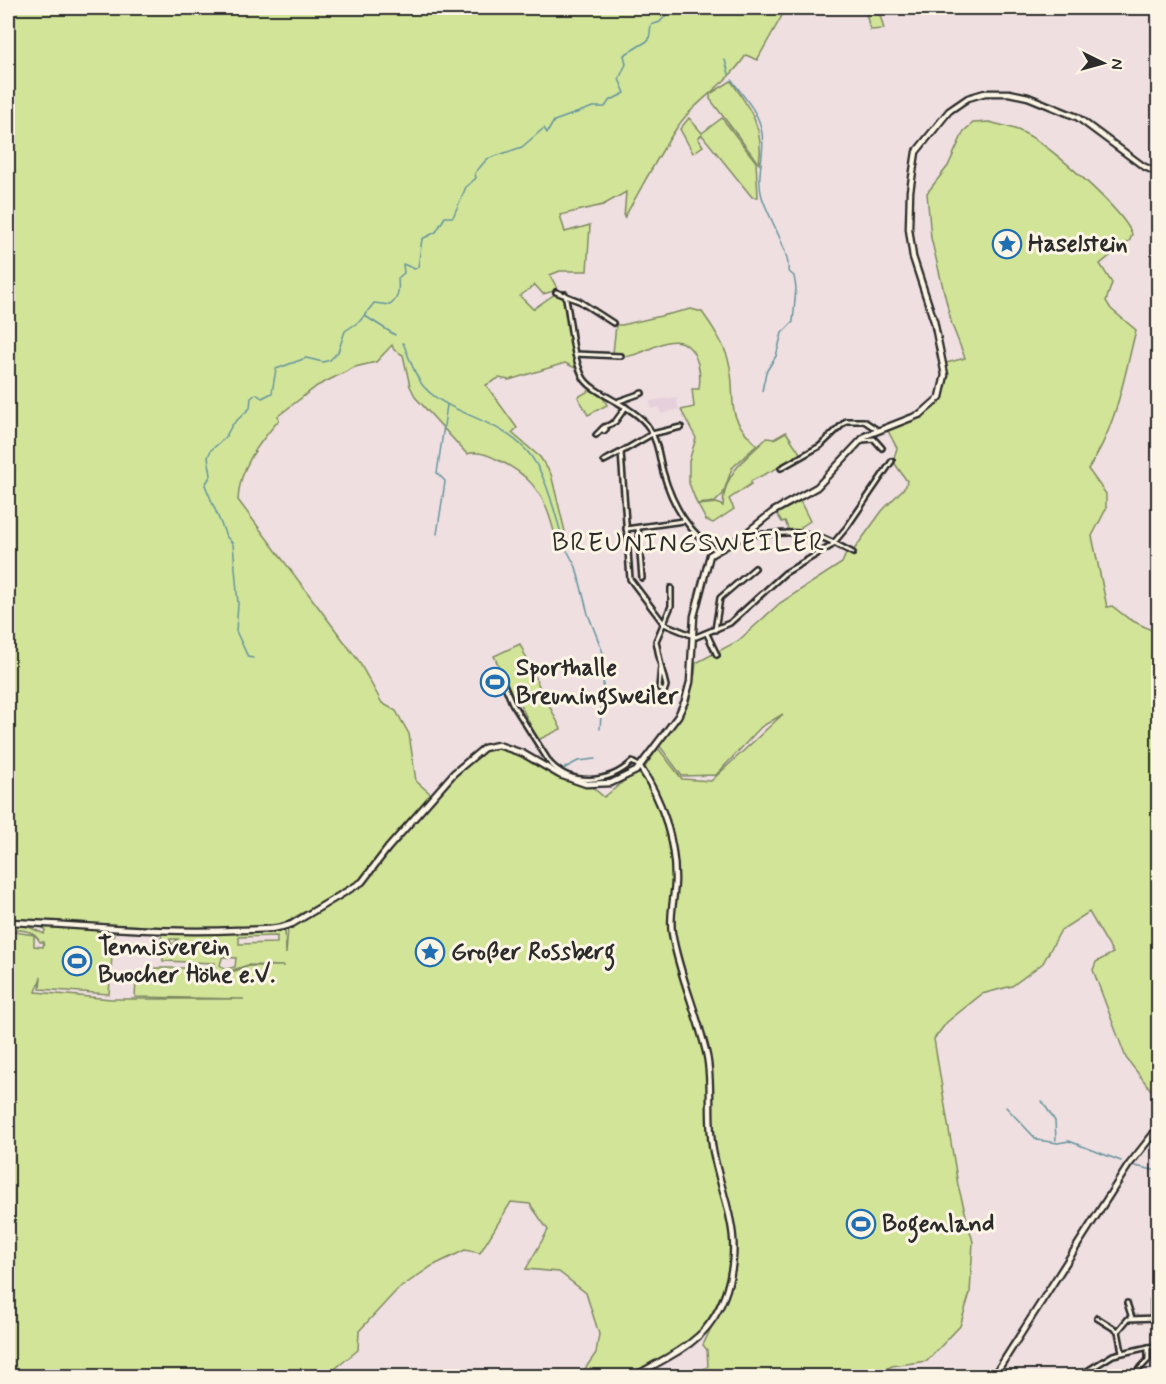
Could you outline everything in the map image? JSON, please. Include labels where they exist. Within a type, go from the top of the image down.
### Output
[{"type":"street","points":[[8,922],[137,930],[222,931],[281,927],[292,924],[362,882],[388,848],[454,772],[484,748],[498,745],[522,753],[578,783],[595,785],[616,782],[640,767],[678,716],[685,701],[691,675],[691,636],[704,571],[710,555],[750,530],[774,511],[817,487],[860,440],[876,429],[930,408],[940,397],[945,384],[934,321],[913,257],[909,215],[911,174],[916,152],[950,111],[968,98],[985,93],[1009,93],[1028,97],[1077,117],[1143,166],[1158,173]]},
{"type":"street","points":[[556,292],[565,294],[613,323]]},
{"type":"street","points":[[565,294],[572,322],[575,354],[582,375],[590,387],[619,401],[645,423],[652,434],[664,474],[684,520],[701,540],[716,550]]},
{"type":"street","points":[[575,354],[621,356]]},
{"type":"street","points":[[619,401],[642,393]]},
{"type":"street","points":[[596,435],[615,422],[626,407]]},
{"type":"street","points":[[780,468],[820,446],[846,421],[864,421],[876,429]]},
{"type":"street","points":[[604,460],[652,434],[681,428]]},
{"type":"street","points":[[860,440],[874,438],[882,448]]},
{"type":"street","points":[[621,452],[630,579],[664,624],[691,636],[707,634],[739,617],[793,567],[819,554],[835,542],[892,461]]},
{"type":"street","points":[[626,529],[684,520]]},
{"type":"street","points":[[638,528],[642,578]]},
{"type":"street","points":[[750,530],[758,535],[810,534],[835,542],[853,553]]},
{"type":"street","points":[[715,630],[717,606],[722,594],[755,568]]},
{"type":"street","points":[[661,666],[659,687],[663,692],[666,689],[656,640],[671,606],[671,588]]},
{"type":"street","points":[[707,634],[717,655]]},
{"type":"street","points":[[499,672],[512,703],[554,767],[569,775],[598,780],[610,776],[632,762],[640,767],[659,800],[671,848],[675,880],[672,934],[707,1057],[710,1078],[711,1137],[733,1224],[734,1245],[727,1288],[720,1306],[702,1334],[680,1353],[635,1377]]},
{"type":"street","points":[[994,1377],[1128,1166],[1158,1128]]},
{"type":"street","points":[[1152,1318],[1153,1300],[1158,1294]]},
{"type":"street","points":[[1127,1303],[1132,1318]]},
{"type":"street","points":[[1097,1318],[1118,1331],[1122,1352]]},
{"type":"street","points":[[1118,1331],[1132,1318],[1158,1318]]},
{"type":"street","points":[[1079,1377],[1122,1352],[1158,1345]]},
{"type":"street","points":[[1133,1377],[1148,1360],[1148,1347]]},
{"type":"shaded area","points":[[676,397],[679,409],[661,414],[659,407],[651,409],[650,401]]},
{"type":"green space","points":[[8,8],[790,8],[783,14],[757,60],[746,55],[730,75],[692,109],[676,129],[624,218],[626,192],[603,205],[560,215],[565,232],[590,225],[587,271],[560,271],[550,275],[558,290],[543,294],[535,285],[520,296],[533,309],[555,294],[563,296],[570,321],[577,369],[565,363],[509,380],[499,378],[486,385],[517,428],[512,433],[540,457],[551,474],[569,548],[565,549],[559,543],[543,501],[525,477],[508,465],[487,455],[467,454],[416,398],[410,386],[403,355],[394,350],[392,345],[376,362],[355,367],[317,386],[278,416],[279,420],[251,457],[242,477],[238,500],[358,660],[382,703],[396,711],[409,734],[416,781],[432,795],[359,882],[284,923],[260,928],[212,929],[8,920]]},
{"type":"green space","points":[[865,8],[878,8],[884,29],[870,30]]},
{"type":"green space","points":[[731,81],[750,110],[758,129],[759,164],[710,99],[710,94]]},
{"type":"green space","points":[[689,118],[702,133],[722,118],[756,162],[758,197],[752,197],[702,135],[698,138],[703,146],[693,153],[680,129]]},
{"type":"green space","points":[[989,122],[1020,131],[1050,150],[1100,194],[1126,223],[1132,234],[1130,240],[1100,264],[1112,283],[1106,301],[1111,309],[1136,330],[1112,420],[1106,437],[1088,469],[1106,494],[1106,509],[1092,536],[1107,607],[1112,606],[1129,619],[1155,632],[1158,630],[1158,921],[1152,921],[1158,963],[1158,1099],[1126,1058],[1093,970],[1096,962],[1113,953],[1089,912],[1061,930],[1043,963],[1012,986],[982,994],[947,1022],[934,1039],[958,1185],[973,1242],[970,1293],[960,1326],[927,1361],[892,1366],[872,1376],[694,1376],[708,1366],[707,1350],[703,1345],[729,1290],[735,1260],[735,1227],[714,1143],[709,1056],[675,936],[675,858],[657,793],[645,767],[658,748],[682,779],[711,781],[783,714],[761,727],[716,775],[682,776],[659,745],[689,696],[696,663],[738,641],[780,603],[842,563],[848,549],[853,551],[882,511],[906,486],[907,481],[893,461],[897,448],[888,431],[933,409],[945,391],[946,363],[965,358],[952,325],[931,238],[927,193],[948,166],[964,131],[973,123]]},
{"type":"green space","points":[[691,309],[702,312],[723,346],[730,367],[735,416],[739,425],[757,445],[732,468],[723,494],[715,502],[697,504],[689,483],[689,461],[696,438],[681,410],[694,407],[692,389],[699,389],[699,372],[695,356],[685,344],[677,341],[667,342],[629,356],[622,357],[622,353],[613,353],[616,325]]},
{"type":"green space","points":[[590,390],[601,394],[607,405],[588,415],[578,397]]},
{"type":"green space","points":[[786,432],[802,456],[751,481],[751,484],[729,499],[734,509],[713,523],[706,520],[698,505],[717,503],[723,506],[727,485],[736,468],[767,438],[774,439]]},
{"type":"green space","points":[[800,501],[810,521],[801,527],[803,531],[789,531],[785,521],[782,522],[777,514]]},
{"type":"green space","points":[[520,644],[540,688],[515,700],[494,656]]},
{"type":"green space","points":[[541,689],[561,729],[538,740],[518,700]]},
{"type":"green space","points":[[497,746],[527,756],[566,780],[592,787],[604,797],[626,780],[641,773],[660,810],[672,852],[673,880],[668,921],[669,934],[704,1052],[708,1079],[709,1137],[730,1225],[731,1251],[727,1275],[708,1319],[693,1338],[675,1354],[654,1367],[624,1377],[580,1376],[596,1353],[599,1334],[586,1293],[559,1272],[526,1269],[548,1230],[530,1204],[511,1202],[480,1253],[465,1250],[432,1266],[397,1290],[359,1331],[358,1350],[336,1368],[331,1376],[8,1376],[8,931],[34,935],[26,931],[8,929],[8,924],[27,926],[44,934],[45,930],[40,926],[114,931],[109,994],[40,989],[41,977],[36,992],[111,999],[244,999],[135,997],[136,981],[153,982],[155,968],[215,968],[215,963],[163,961],[162,952],[167,950],[172,953],[173,944],[178,939],[170,939],[172,947],[165,949],[163,945],[165,940],[161,939],[162,932],[285,930],[286,954],[288,928],[363,884],[398,839],[471,758],[481,751]],"holes":[[[34,935],[40,942],[44,942],[43,947],[34,946]],[[277,936],[277,943],[239,944],[239,937]],[[227,947],[224,957],[236,958],[235,967],[226,969],[230,971],[248,965],[284,966],[249,966],[229,973],[220,965]]]},
{"type":"waterway","points":[[253,658],[248,657],[236,631],[238,604],[233,544],[226,536],[205,485],[211,475],[208,457],[211,450],[225,438],[232,425],[250,408],[251,398],[256,394],[262,398],[272,393],[276,369],[306,358],[323,362],[330,360],[338,352],[345,331],[360,321],[374,303],[390,305],[393,303],[398,293],[398,278],[404,273],[403,264],[415,269],[418,267],[422,239],[436,232],[445,217],[453,217],[466,187],[476,178],[475,173],[487,159],[522,147],[544,128],[547,133],[554,121],[593,107],[605,107],[609,101],[625,93],[619,79],[626,64],[624,55],[649,40],[651,25],[660,22],[666,15],[663,8]]},
{"type":"waterway","points":[[725,60],[729,74]]},
{"type":"waterway","points":[[732,80],[759,121],[763,145],[760,188],[783,245],[788,271],[794,276],[796,288],[793,322],[782,333],[776,356],[766,372],[762,391]]},
{"type":"waterway","points":[[365,316],[395,335]]},
{"type":"waterway","points":[[403,343],[418,379],[435,397],[502,431],[515,440],[534,460],[546,485],[567,551]]},
{"type":"waterway","points":[[445,481],[437,473],[447,405]]},
{"type":"waterway","points":[[437,534],[445,482]]},
{"type":"waterway","points":[[568,552],[576,567],[588,614],[605,658],[600,729]]},
{"type":"waterway","points":[[563,769],[578,761],[595,759]]},
{"type":"waterway","points":[[1042,1101],[1055,1121],[1056,1140]]},
{"type":"waterway","points":[[1006,1107],[1037,1140],[1058,1143],[1069,1141],[1121,1161]]},
{"type":"waterway","points":[[1135,1166],[1158,1171]]},
{"type":"place","name":"Haselstein","points":[[1007,244]]},
{"type":"place","name":"Sporthalle Breuningsweiler","points":[[495,682]]},
{"type":"place","name":"Großer Rossberg","points":[[430,952]]},
{"type":"place","name":"Tennisverein Buocher Höhe e.V.","points":[[77,961]]},
{"type":"place","name":"Bogenland","points":[[861,1224]]},
{"type":"district","name":"BREUNINGSWEILER","points":[[689,543]]}]
